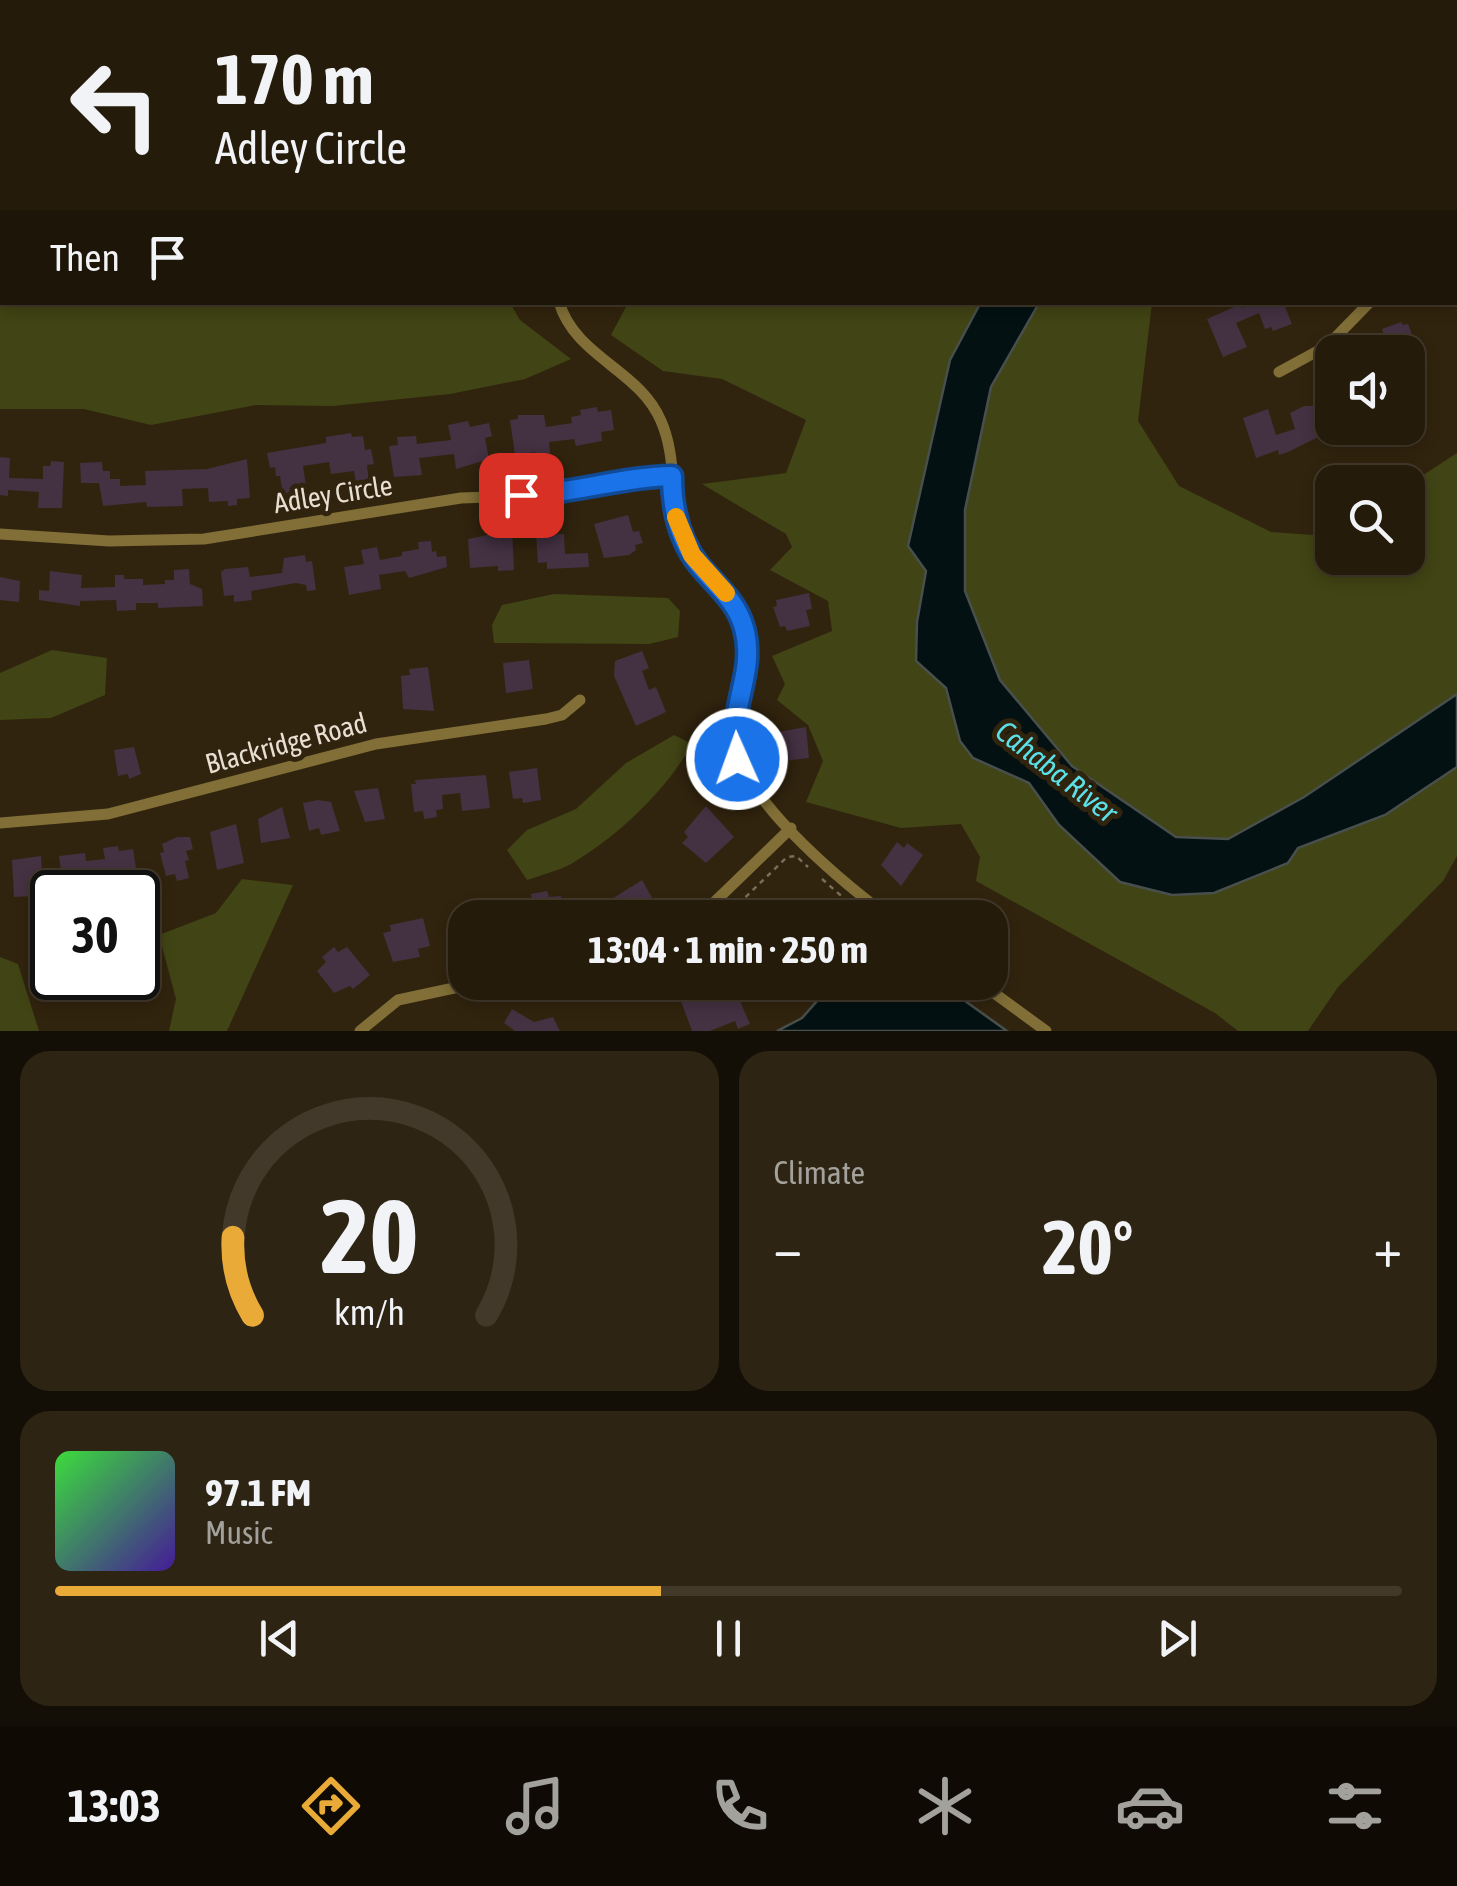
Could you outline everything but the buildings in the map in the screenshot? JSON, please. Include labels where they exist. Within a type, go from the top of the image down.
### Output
[{"type":"street","points":[[560,305],[579,339],[632,382],[654,406],[670,449],[680,532],[701,568],[728,596],[744,628],[747,666],[732,726],[737,759],[764,803],[867,900]]},
{"type":"street","points":[[1278,372],[1326,346],[1367,305]]},
{"type":"street","name":"Adley Circle","points":[[0,534],[109,542],[204,539],[461,498],[570,492],[633,476],[672,476]]},
{"type":"street","name":"Blackridge Road","points":[[0,824],[108,814],[376,744],[546,719],[562,715],[580,700]]},
{"type":"street","points":[[717,900],[791,828]]},
{"type":"street","points":[[360,1031],[398,1000],[448,989]]},
{"type":"street","points":[[1004,1000],[1046,1031]]},
{"type":"path","points":[[742,900],[782,860],[792,856],[847,900]]},
{"type":"green space","points":[[0,305],[511,305],[520,320],[571,359],[525,379],[450,394],[333,406],[256,405],[151,425],[84,409],[0,409]]},
{"type":"green space","points":[[627,305],[980,305],[950,360],[908,545],[926,571],[917,622],[916,661],[946,688],[960,741],[973,758],[1029,783],[1059,825],[1214,893],[1288,863],[1298,848],[1385,815],[1457,767],[1457,856],[1443,881],[1338,987],[1308,1031],[1238,1031],[1215,1013],[976,881],[980,857],[961,824],[901,828],[806,802],[823,761],[808,725],[777,700],[785,684],[772,656],[832,631],[828,601],[770,570],[792,547],[786,534],[702,484],[786,473],[806,420],[722,379],[663,371],[611,335]]},
{"type":"green space","points":[[1038,305],[1152,305],[1138,421],[1179,486],[1271,532],[1315,535],[1315,575],[1425,575],[1425,474],[1457,453],[1457,694],[1304,797],[1228,839],[1176,837],[1072,766],[1000,680],[965,591],[965,510],[991,387]]},
{"type":"green space","points":[[554,594],[668,598],[680,611],[678,637],[649,644],[494,643],[492,625],[502,605]]},
{"type":"green space","points":[[52,650],[107,658],[105,695],[51,718],[0,720],[0,673]]},
{"type":"green space","points":[[674,735],[692,744],[669,779],[639,811],[571,864],[527,880],[507,850],[527,830],[576,809],[626,763]]},
{"type":"green space","points":[[242,879],[293,885],[227,1031],[169,1031],[176,999],[160,935],[216,913]]},
{"type":"green space","points":[[0,957],[18,964],[39,1031],[0,1031]]},
{"type":"water","name":"Cahaba River","points":[[979,305],[1038,305],[991,387],[965,510],[965,591],[1000,680],[1072,766],[1176,837],[1228,839],[1304,797],[1457,694],[1457,767],[1385,815],[1298,848],[1288,863],[1214,893],[1172,895],[1120,882],[1059,825],[1029,783],[973,758],[960,741],[946,688],[916,661],[917,622],[926,571],[908,546],[950,360]]},
{"type":"water","points":[[818,1000],[964,1000],[1007,1031],[777,1031],[802,1018]]},
{"type":"slow traffic","points":[[676,517],[692,555],[726,593]]},
{"type":"route","points":[[521,495],[570,492],[633,476],[672,476],[680,532],[701,568],[728,596],[744,628],[747,666],[732,726],[737,759]]}]
